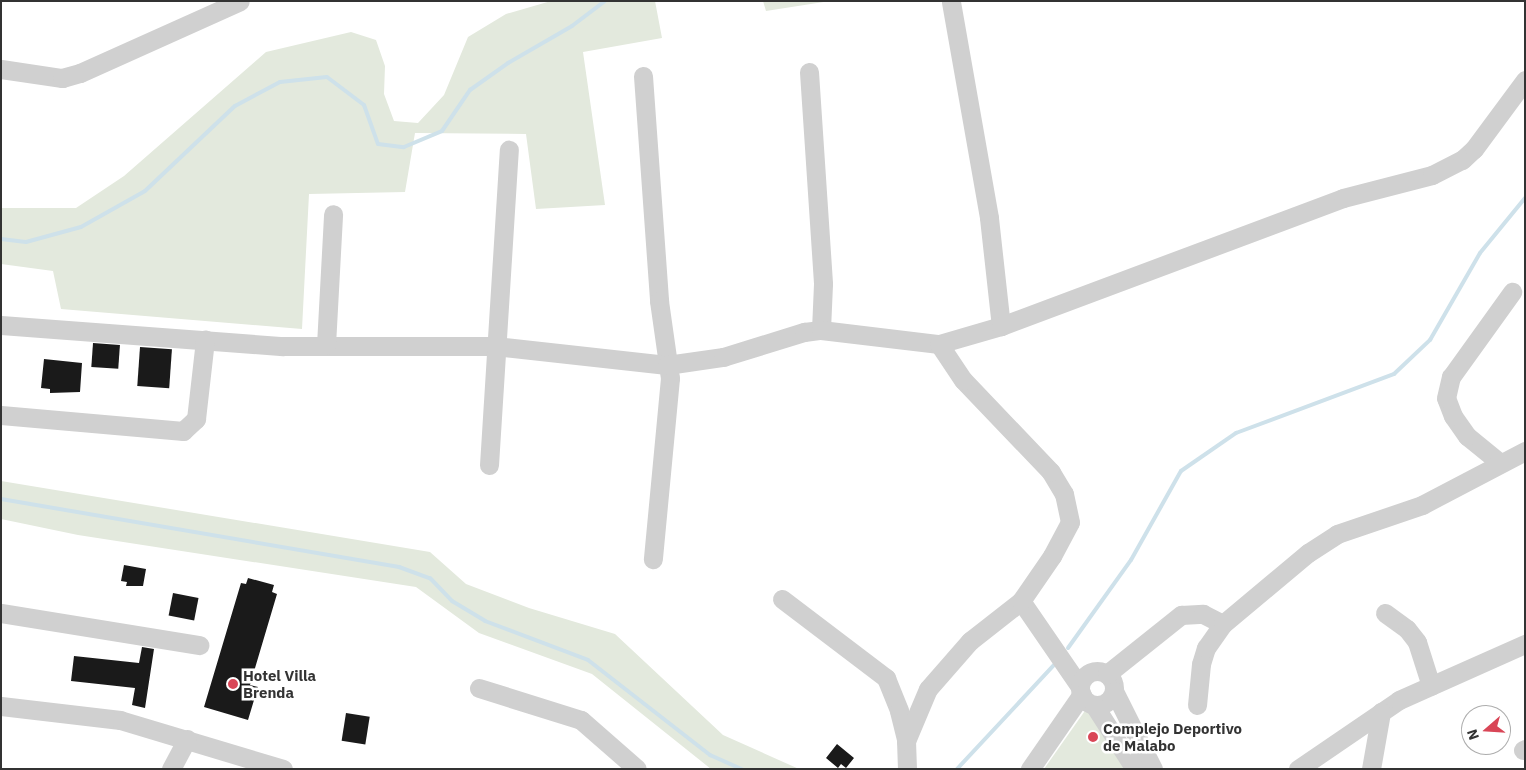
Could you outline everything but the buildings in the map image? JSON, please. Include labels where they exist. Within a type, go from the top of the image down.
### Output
[{"type":"street","points":[[1,69],[62,78],[80,73],[240,1]]},
{"type":"street","points":[[951,2],[989,218],[1001,326]]},
{"type":"street","points":[[809,72],[823,275],[821,330]]},
{"type":"street","points":[[643,76],[659,301],[670,378],[669,407],[653,559]]},
{"type":"street","points":[[1,324],[283,346],[495,346],[667,365],[723,357],[804,332],[821,330],[939,344],[1001,326],[1272,223],[1450,166],[1474,149],[1525,80]]},
{"type":"street","points":[[489,465],[495,346],[509,150]]},
{"type":"street","points":[[326,345],[333,214]]},
{"type":"street","points":[[1499,462],[1467,436],[1453,416],[1446,398],[1450,377],[1512,292]]},
{"type":"street","points":[[1,415],[182,431],[196,419],[205,340]]},
{"type":"street","points":[[906,741],[922,700],[939,675],[970,641],[1021,601],[1065,536],[1070,522],[1070,509],[1051,472],[963,380],[939,344]]},
{"type":"street","points":[[1197,705],[1201,664],[1206,648],[1223,624],[1308,553],[1337,534],[1373,519],[1409,511],[1499,462],[1525,451]]},
{"type":"street","points":[[782,599],[886,678],[899,711],[906,741],[907,769]]},
{"type":"street","points":[[1021,601],[1135,769]]},
{"type":"street","points":[[1,613],[199,645]]},
{"type":"street","points":[[1385,613],[1407,629],[1417,642],[1431,686]]},
{"type":"street","points":[[1107,674],[1181,615],[1203,614],[1223,624]]},
{"type":"street","points":[[1298,769],[1381,712],[1431,686],[1525,644]]},
{"type":"street","points":[[1030,769],[1085,695],[1087,674],[1093,671],[1107,674],[1112,679],[1114,691],[1153,769]]},
{"type":"street","points":[[479,688],[581,720],[636,769]]},
{"type":"street","points":[[1085,695],[1104,703],[1114,691]]},
{"type":"street","points":[[1,706],[120,720],[283,769]]},
{"type":"street","points":[[1371,769],[1381,712]]},
{"type":"street","points":[[171,769],[187,739]]},
{"type":"shaded area","points":[[551,1],[655,1],[662,38],[583,52],[605,205],[536,209],[526,134],[415,133],[405,192],[309,194],[302,329],[61,309],[53,271],[1,264],[1,208],[76,208],[124,176],[266,52],[351,32],[376,40],[385,66],[384,94],[394,121],[418,123],[444,95],[468,37],[506,14]]},
{"type":"shaded area","points":[[763,1],[830,1],[766,11]]},
{"type":"shaded area","points":[[1,481],[430,552],[466,584],[529,608],[615,634],[723,735],[799,769],[711,769],[592,674],[479,633],[416,587],[78,535],[1,519]]},
{"type":"shaded area","name":"Complejo Deportivo de Malabo","points":[[1102,700],[1135,769],[1044,769],[1089,705]]},
{"type":"waterway","points":[[1,239],[26,242],[81,227],[145,191],[235,106],[280,82],[327,77],[364,105],[378,144],[404,147],[442,131],[470,90],[508,63],[572,26],[605,1]]},
{"type":"waterway","points":[[1068,648],[1131,560],[1181,471],[1236,433],[1394,374],[1430,340],[1480,253],[1525,198]]},
{"type":"waterway","points":[[1,499],[399,567],[430,578],[452,601],[485,621],[588,660],[710,755],[742,769]]},
{"type":"waterway","points":[[957,769],[1056,663]]},
{"type":"place","name":"Hotel Villa Brenda","points":[[233,684]]},
{"type":"place","name":"Complejo Deportivo de Malabo","points":[[1093,737]]}]
